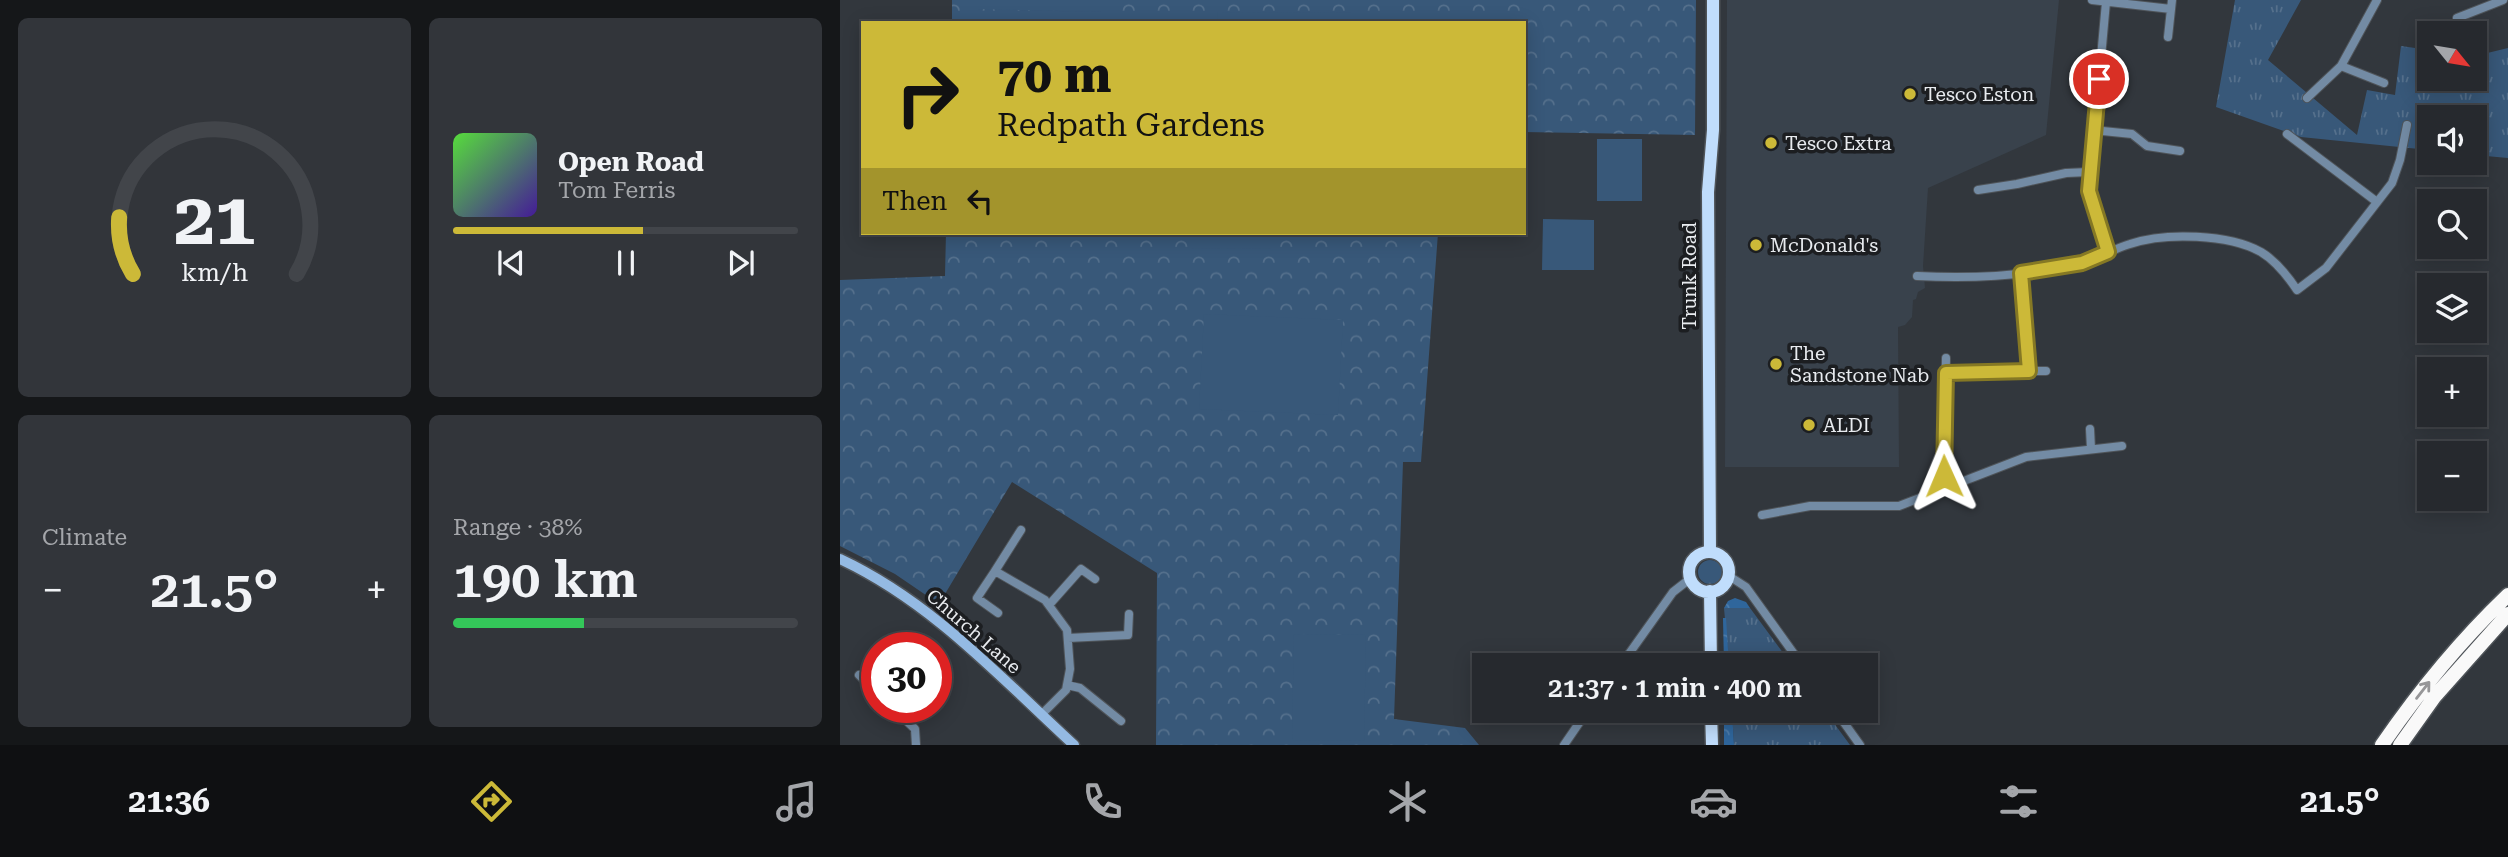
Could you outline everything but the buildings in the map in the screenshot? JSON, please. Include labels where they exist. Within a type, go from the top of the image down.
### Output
[{"type":"highway","points":[[2382,745],[2431,679],[2508,595]]},
{"type":"highway","points":[[2400,745],[2435,696],[2508,614]]},
{"type":"main road","name":"Trunk Road","points":[[1710,552],[1708,192],[1713,130],[1713,0]]},
{"type":"main road","points":[[1710,552],[1725,559],[1729,576],[1722,587],[1710,591],[1699,588],[1690,572],[1698,555],[1710,552]]},
{"type":"main road","points":[[1710,591],[1711,653]]},
{"type":"main road","points":[[1711,723],[1712,745]]},
{"type":"street","points":[[2092,0],[2171,4],[2168,37]]},
{"type":"street","points":[[2307,98],[2341,66],[2377,0]]},
{"type":"street","points":[[2458,18],[2503,0]]},
{"type":"street","points":[[2106,2],[2089,191],[2108,252]]},
{"type":"street","points":[[2341,66],[2384,83]]},
{"type":"street","points":[[1917,275],[1952,278],[2021,273],[2082,263],[2132,243],[2172,238],[2220,238],[2261,252],[2283,270],[2297,290],[2326,268],[2392,183],[2407,125]]},
{"type":"street","points":[[2093,130],[2132,134],[2147,146],[2180,151]]},
{"type":"street","points":[[2287,134],[2378,202]]},
{"type":"street","points":[[1978,190],[2066,173],[2089,173]]},
{"type":"street","points":[[2021,273],[2029,371]]},
{"type":"street","points":[[1946,358],[1944,476],[1949,487]]},
{"type":"street","points":[[1946,373],[2046,371]]},
{"type":"street","points":[[2090,429],[2091,449]]},
{"type":"street","points":[[1762,515],[1810,506],[1899,506],[2026,457],[2122,446]]},
{"type":"street","points":[[998,613],[977,598],[1021,530]]},
{"type":"street","name":"Church Lane","points":[[840,559],[900,591],[953,632],[1074,745]]},
{"type":"street","points":[[1049,605],[1082,569],[1094,579]]},
{"type":"street","points":[[995,571],[1045,600],[1068,630],[1070,669],[1066,690],[1041,715]]},
{"type":"street","points":[[1729,576],[1746,587],[1793,653]]},
{"type":"street","points":[[1629,653],[1673,592],[1691,578]]},
{"type":"street","points":[[1068,638],[1128,635],[1129,614]]},
{"type":"street","points":[[1067,685],[1080,688],[1121,721]]},
{"type":"street","points":[[909,723],[915,729],[916,745]]},
{"type":"street","points":[[1564,745],[1579,723]]},
{"type":"street","points":[[1844,723],[1860,745]]},
{"type":"shaded area","points":[[1727,0],[2059,0],[2046,135],[1928,188],[1923,266],[1925,288],[1918,292],[1913,300],[1912,317],[1905,325],[1898,327],[1899,467],[1725,467]]},
{"type":"green space","points":[[952,0],[1696,0],[1695,135],[1526,132],[1526,21],[952,21]]},
{"type":"green space","points":[[977,0],[1101,0],[1101,12],[977,9]]},
{"type":"green space","points":[[2235,0],[2301,0],[2268,60],[2357,135],[2367,90],[2395,95],[2401,46],[2417,48],[2417,91],[2487,91],[2487,53],[2508,48],[2508,158],[2487,156],[2487,105],[2417,105],[2417,149],[2301,137],[2216,107]]},
{"type":"green space","points":[[1218,12],[1356,13],[1356,21],[1217,21]]},
{"type":"green space","points":[[1597,139],[1642,139],[1642,201],[1597,201]]},
{"type":"green space","points":[[1543,219],[1594,220],[1594,270],[1542,270]]},
{"type":"green space","points":[[946,235],[1438,235],[1421,462],[1403,462],[1394,719],[1465,728],[1479,745],[1156,745],[1157,573],[1012,482],[939,604],[895,574],[840,546],[840,280],[945,276]]},
{"type":"green space","points":[[1190,235],[1277,235],[1277,249],[1190,248]]},
{"type":"green space","points":[[1204,314],[1343,320],[1338,415],[1199,409]]},
{"type":"green space","points":[[1710,560],[1721,567],[1722,572],[1715,583],[1710,584],[1699,577],[1698,572],[1705,561]]},
{"type":"green space","points":[[1735,598],[1746,602],[1750,608],[1724,608],[1728,601]]},
{"type":"green space","points":[[1724,608],[1750,608],[1783,653],[1728,653]]},
{"type":"green space","points":[[1723,618],[1726,618],[1728,653],[1724,653]]},
{"type":"green space","points":[[1294,634],[1366,635],[1364,741],[1292,740]]},
{"type":"green space","points":[[1724,723],[1733,723],[1734,745],[1724,745]]},
{"type":"green space","points":[[1733,723],[1834,723],[1850,745],[1734,745]]},
{"type":"place","name":"Tesco Eston","points":[[1910,94]]},
{"type":"place","name":"Tesco Extra","points":[[1771,143]]},
{"type":"place","name":"McDonald's","points":[[1756,245]]},
{"type":"place","name":"The Sandstone Nab","points":[[1776,364]]},
{"type":"place","name":"ALDI","points":[[1809,425]]},
{"type":"route","points":[[1944,476],[1946,373],[2029,371],[2021,273],[2082,263],[2108,252],[2089,191],[2099,79]]}]
